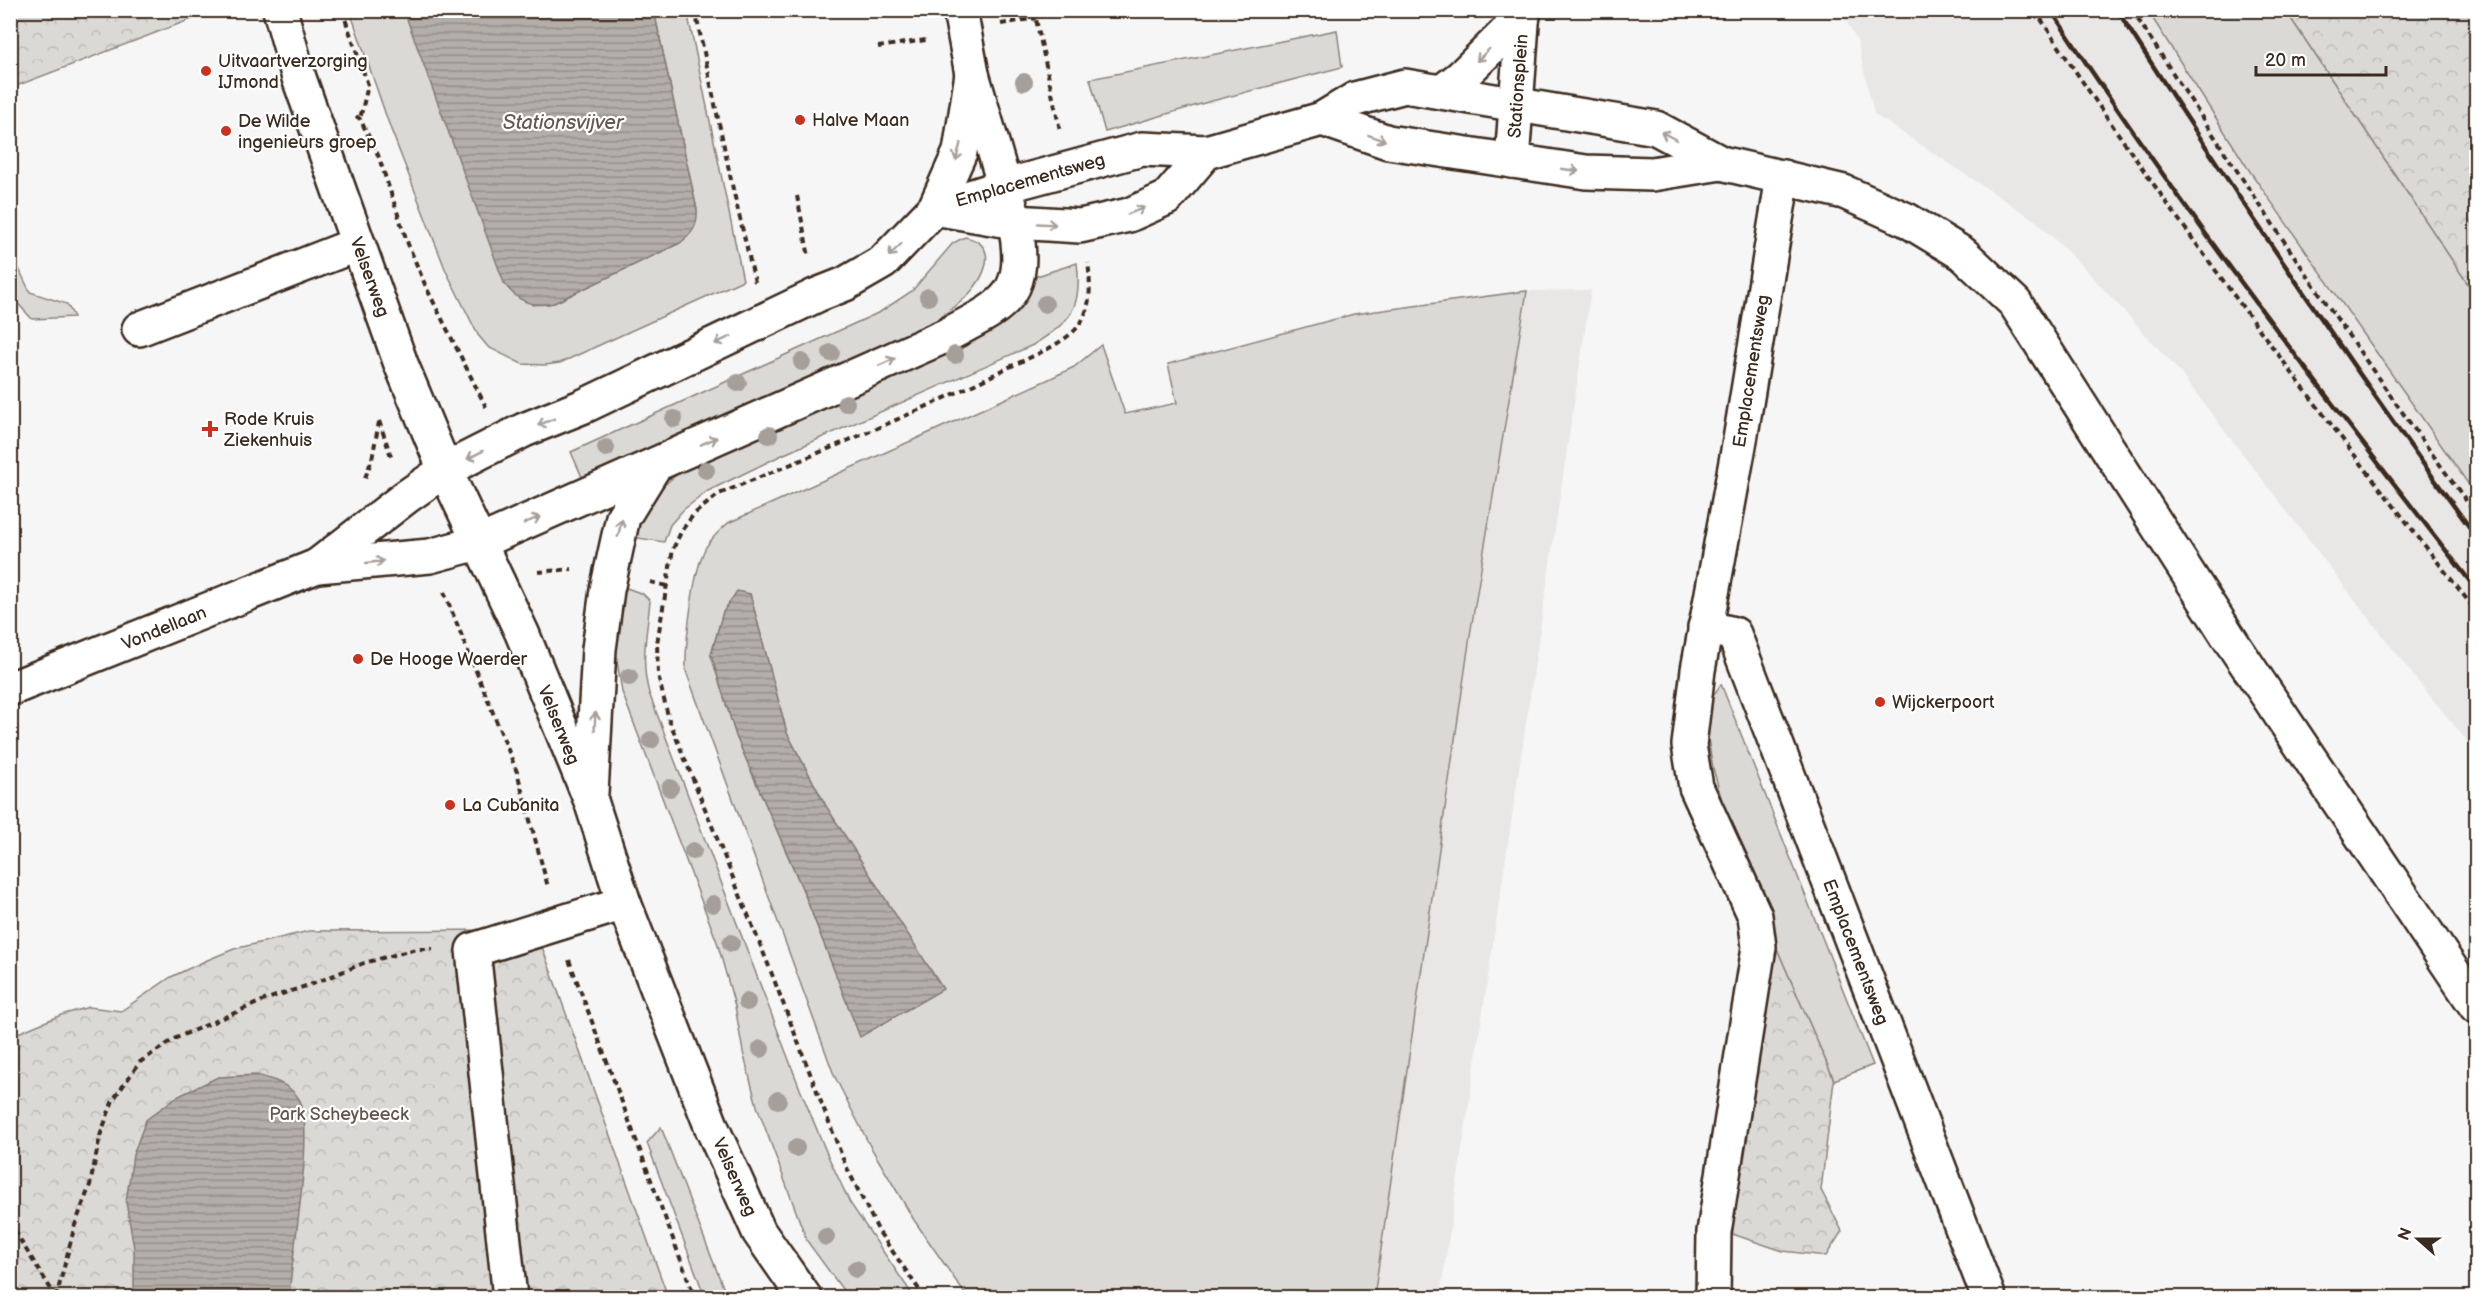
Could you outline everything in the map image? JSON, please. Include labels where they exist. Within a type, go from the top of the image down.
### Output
[{"type":"street","name":"Velserweg","points":[[280,10],[299,78],[417,406],[478,543],[522,633],[591,801],[624,903],[676,1041],[759,1232],[805,1298]]},
{"type":"street","points":[[478,543],[945,336],[998,308],[1009,296],[1016,279],[1019,245],[1015,222],[972,74],[960,10]]},
{"type":"street","points":[[1442,92],[1461,77],[1523,13]]},
{"type":"street","name":"Stationsplein","points":[[1512,161],[1523,13]]},
{"type":"street","points":[[445,470],[504,440],[584,406],[817,295],[845,284],[883,262],[935,208],[960,152],[972,74]]},
{"type":"street","name":"Emplacementsweg","points":[[935,208],[1005,186],[1142,149],[1206,152],[1322,119],[1355,99],[1405,87],[1656,128],[1721,163],[1783,177],[1740,440],[1695,687],[1689,745],[1696,787],[1755,916],[1759,947],[1714,1232],[1713,1298]]},
{"type":"street","name":"Emplacementsweg","points":[[1322,119],[1388,142],[1586,172],[1652,174],[1721,163]]},
{"type":"street","name":"Emplacementsweg","points":[[935,208],[1015,222],[1080,226],[1129,215],[1167,198],[1206,152]]},
{"type":"street","points":[[1783,177],[1844,192],[1907,220],[1963,254],[2015,303],[2233,644],[2476,1006]]},
{"type":"street","points":[[139,329],[358,244]]},
{"type":"street","points":[[591,801],[599,649],[607,590],[623,517],[656,465]]},
{"type":"street","name":"Vondellaan","points":[[10,689],[317,566],[397,503],[445,470]]},
{"type":"street","name":"Vondellaan","points":[[317,566],[430,556],[478,543]]},
{"type":"street","name":"Emplacementsweg","points":[[1705,627],[1734,634],[1989,1298]]},
{"type":"street","points":[[510,1298],[472,950],[556,922],[624,903]]},
{"type":"path","points":[[342,10],[368,86],[360,119]]},
{"type":"path","points":[[695,10],[732,189],[765,321]]},
{"type":"path","points":[[1034,10],[1036,18]]},
{"type":"path","points":[[2035,10],[2140,164],[2325,417],[2476,611]]},
{"type":"path","points":[[2132,10],[2329,310],[2476,514]]},
{"type":"path","points":[[878,47],[933,38]]},
{"type":"path","points":[[351,113],[360,119],[378,155],[408,244],[426,287],[470,378],[504,440]]},
{"type":"path","points":[[797,196],[817,295]]},
{"type":"path","points":[[667,586],[657,643],[658,675],[669,720],[846,1164],[879,1232],[924,1298]]},
{"type":"path","points":[[468,652],[517,772],[543,863],[556,922],[694,1298]]},
{"type":"path","points":[[10,1221],[56,1298],[75,1225],[90,1185],[100,1136],[113,1100],[141,1062],[176,1038],[267,999],[364,963],[416,949],[472,950]]},
{"type":"shaded area","points":[[1841,11],[2148,11],[2247,167],[2476,495],[2476,752],[2412,674],[2178,370],[2086,270],[2036,221],[1874,114],[1857,41]]},
{"type":"shaded area","points":[[1591,290],[1440,1297],[1374,1298],[1471,629],[1527,291]]},
{"type":"green space","points":[[11,10],[213,10],[213,11],[11,88]]},
{"type":"green space","points":[[350,11],[404,11],[532,305],[554,303],[680,243],[697,210],[654,11],[687,11],[743,280],[560,363],[522,364],[488,347],[478,335],[446,271],[390,127]]},
{"type":"green space","points":[[2148,11],[2286,11],[2476,296],[2476,495],[2247,167]]},
{"type":"green space","points":[[2286,11],[2476,11],[2476,296]]},
{"type":"green space","points":[[1337,30],[1342,67],[1105,132],[1090,79]]},
{"type":"green space","points":[[965,237],[976,241],[983,247],[986,264],[983,273],[965,298],[934,322],[609,468],[582,477],[571,452],[880,312],[912,291],[953,243]]},
{"type":"green space","points":[[11,252],[30,292],[67,304],[74,317],[32,319],[11,296]]},
{"type":"green space","points":[[1077,263],[1078,292],[1071,313],[1056,329],[1033,345],[782,455],[708,491],[683,510],[670,525],[664,542],[631,537],[639,516],[652,498],[685,468],[1021,302],[1037,276]]},
{"type":"green space","points":[[1527,291],[1471,629],[1374,1297],[967,1297],[914,1220],[870,1146],[834,1075],[686,671],[691,607],[701,558],[708,544],[728,523],[1047,380],[1074,367],[1101,345],[1125,414],[1177,403],[1168,364],[1354,314]],"holes":[[[750,594],[787,733],[826,806],[860,1036],[805,895],[736,736],[711,655],[723,612]]]},
{"type":"green space","points":[[624,587],[643,594],[650,601],[645,658],[649,693],[800,1089],[850,1203],[914,1297],[848,1297],[807,1241],[757,1106],[743,1052],[735,1006],[717,942],[622,692],[615,648]]},
{"type":"green space","points":[[1721,684],[1873,1065],[1834,1080],[1774,942],[1768,903],[1748,856],[1725,812],[1713,768],[1707,733],[1711,699]]},
{"type":"green space","name":"Park Scheybeeck","points":[[536,930],[668,1297],[11,1298],[11,1036],[61,1015],[89,1007],[121,1011],[171,977],[205,961],[234,949],[309,931]]},
{"type":"green space","points":[[1774,942],[1834,1080],[1821,1190],[1842,1231],[1826,1256],[1783,1251],[1729,1233]]},
{"type":"green space","points":[[661,1127],[728,1297],[705,1297],[647,1143]]},
{"type":"water","name":"Stationsvijver","points":[[404,11],[654,11],[697,210],[695,225],[691,233],[680,243],[554,303],[538,305],[519,299],[504,283]]},
{"type":"water","points":[[737,591],[750,594],[787,733],[826,806],[943,989],[860,1037],[805,895],[736,736],[711,655],[723,612]]},
{"type":"water","points":[[256,1075],[291,1089],[299,1099],[304,1114],[304,1164],[289,1297],[134,1297],[134,1248],[126,1202],[133,1155],[146,1120],[175,1098],[218,1077]]},
{"type":"railway","points":[[2051,10],[2204,232],[2311,376],[2476,589]]},
{"type":"railway","points":[[2117,10],[2292,276],[2382,407],[2476,536]]},
{"type":"place","name":"Uitvaartverzorging IJmond","points":[[206,71]]},
{"type":"place","name":"Halve Maan","points":[[800,120]]},
{"type":"place","name":"De Wilde ingenieurs groep","points":[[226,131]]},
{"type":"place","name":"Rode Kruis Ziekenhuis","points":[[210,429]]},
{"type":"place","name":"De Hooge Waerder","points":[[358,659]]},
{"type":"place","name":"Wijckerpoort","points":[[1880,702]]},
{"type":"place","name":"La Cubanita","points":[[450,805]]}]
